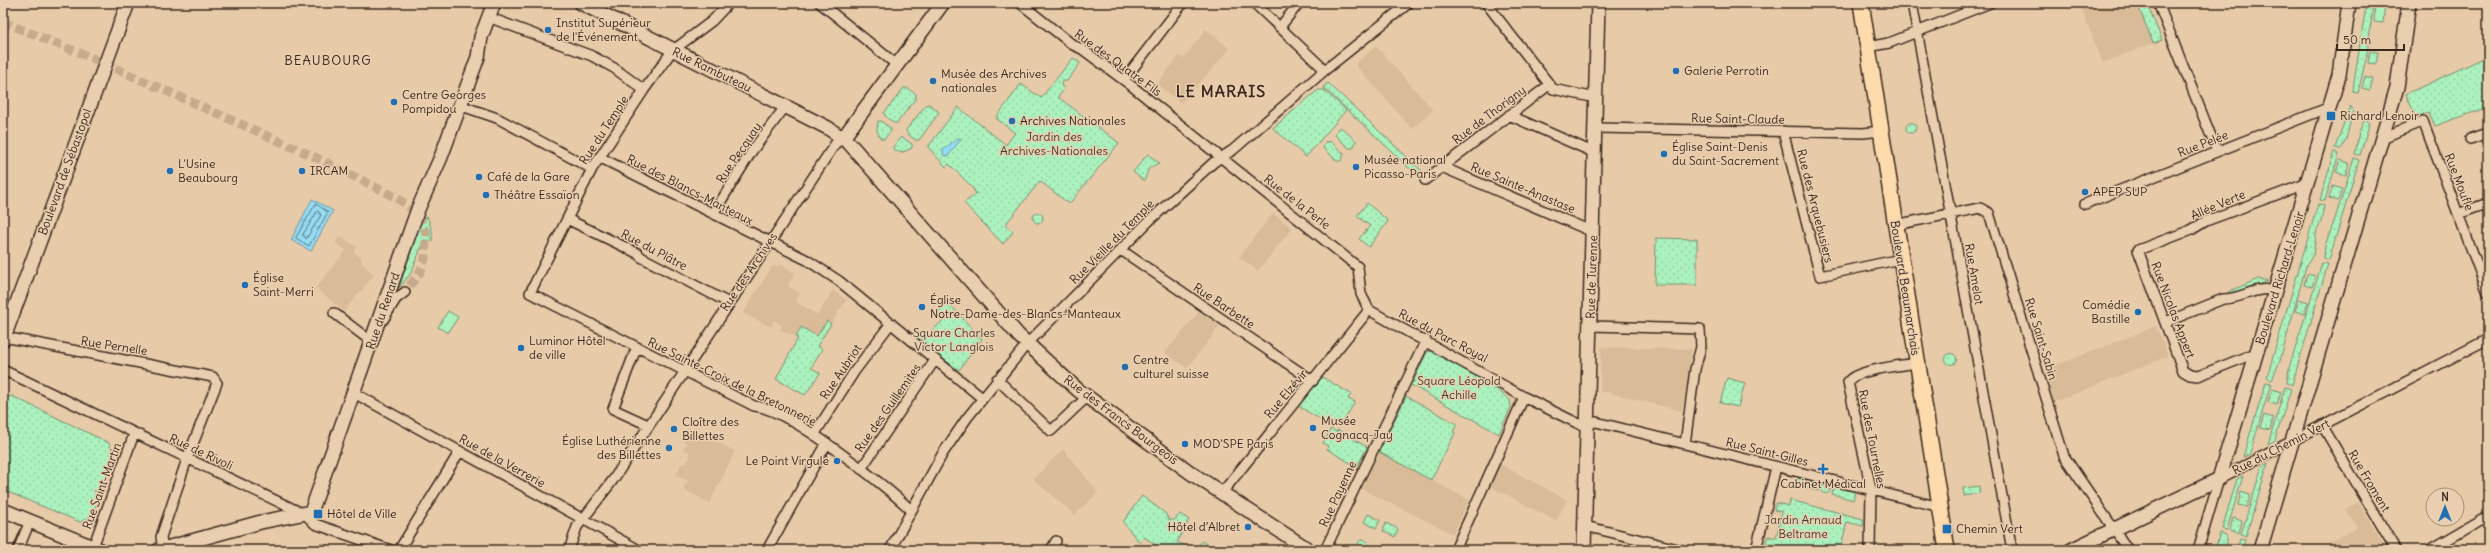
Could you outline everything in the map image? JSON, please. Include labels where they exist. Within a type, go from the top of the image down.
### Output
[{"type":"main road","name":"Boulevard Beaumarchais","points":[[1861,3],[1947,550]]},
{"type":"street","name":"Boulevard de Sébastopol","points":[[4,338],[128,3]]},
{"type":"street","name":"Rue du Renard","points":[[306,515],[311,512],[314,506],[418,209],[441,157],[478,57],[481,37],[494,3]]},
{"type":"street","name":"Rue Rambuteau","points":[[581,3],[672,51],[828,128],[843,138]]},
{"type":"street","name":"Rue du Temple","points":[[530,293],[592,169],[644,90],[672,51],[712,21],[729,3]]},
{"type":"street","points":[[820,3],[897,65]]},
{"type":"street","name":"Rue des Archives","points":[[569,550],[577,527],[613,480],[729,302],[835,144],[843,138],[943,3]]},
{"type":"street","name":"Rue des Quatre Fils","points":[[1020,3],[1073,45],[1124,80],[1220,157]]},
{"type":"street","points":[[1124,80],[1183,3]]},
{"type":"street","points":[[1254,3],[1325,70]]},
{"type":"street","points":[[1280,27],[1299,3]]},
{"type":"street","name":"Rue Vieille du Temple","points":[[890,550],[943,453],[982,398],[1027,344],[1121,250],[1220,157],[1233,150],[1325,70],[1409,3]]},
{"type":"street","points":[[1486,3],[1553,90],[1596,98]]},
{"type":"street","name":"Rue de Turenne","points":[[1584,550],[1598,3]]},
{"type":"street","name":"Rue Amelot","points":[[1912,3],[2012,550]]},
{"type":"street","points":[[1867,47],[1889,43],[1990,3]]},
{"type":"street","points":[[2158,3],[2217,151]]},
{"type":"street","name":"Boulevard Richard-Lenoir","points":[[2198,550],[2330,107],[2344,52],[2349,3]]},
{"type":"street","points":[[2260,550],[2397,87],[2409,3]]},
{"type":"street","points":[[488,17],[592,56],[614,68],[644,90]]},
{"type":"street","name":"Rue de Thorigny","points":[[1425,180],[1549,85]]},
{"type":"street","points":[[460,105],[497,118],[592,169]]},
{"type":"street","name":"Rue Pecquay","points":[[713,214],[752,151],[785,107]]},
{"type":"street","name":"Rue Pelée","points":[[2085,204],[2330,107]]},
{"type":"street","points":[[1509,115],[1595,153]]},
{"type":"street","name":"Rue Moufle","points":[[2382,138],[2423,121],[2488,293]]},
{"type":"street","name":"Rue Saint-Claude","points":[[1595,128],[1880,131]]},
{"type":"street","name":"Rue des Arquebusiers","points":[[1783,131],[1820,276],[1901,259]]},
{"type":"street","points":[[2470,139],[2488,133]]},
{"type":"street","name":"Rue des Francs Bourgeois","points":[[843,138],[869,165],[1027,344],[1087,397],[1221,494],[1309,550]]},
{"type":"street","name":"Rue de la Perle","points":[[1220,157],[1358,266],[1361,294],[1369,310]]},
{"type":"street","name":"Rue des Blancs-Manteaux","points":[[599,158],[807,260],[891,323],[982,398]]},
{"type":"street","name":"Rue Sainte-Anastase","points":[[1442,166],[1593,232]]},
{"type":"street","name":"Allée Verte","points":[[2138,250],[2191,230],[2206,221],[2308,183]]},
{"type":"street","points":[[2458,214],[2488,203]]},
{"type":"street","name":"Rue Saint-Sabin","points":[[1895,225],[1951,216],[1980,208],[1987,210],[1991,216],[2064,456],[2128,550]]},
{"type":"street","name":"Rue du Plâtre","points":[[567,219],[637,253],[641,257],[729,302]]},
{"type":"street","name":"Rue Barbette","points":[[1121,250],[1313,381]]},
{"type":"street","name":"Rue Nicolas Appert","points":[[2138,250],[2184,370],[2190,375],[2198,376],[2258,352]]},
{"type":"street","points":[[2166,322],[2223,299],[2231,299],[2265,288],[2276,291]]},
{"type":"street","points":[[334,313],[374,337],[396,299],[405,292]]},
{"type":"street","name":"Rue Sainte-Croix de la Bretonnerie","points":[[530,293],[636,349],[754,406],[765,409],[814,435],[861,469],[911,510]]},
{"type":"street","name":"Rue Elzévir","points":[[1221,494],[1369,310]]},
{"type":"street","name":"Rue du Parc Royal","points":[[1369,310],[1426,340],[1524,397],[1579,424],[1588,423]]},
{"type":"street","name":"Rue Aubriot","points":[[814,435],[854,372],[891,323]]},
{"type":"street","points":[[1590,326],[1700,330],[1701,347],[1695,369],[1685,444]]},
{"type":"street","name":"Rue Pernelle","points":[[4,338],[213,377],[217,383],[186,462]]},
{"type":"street","name":"Rue du Chemin Vert","points":[[2071,550],[2219,478],[2488,339]]},
{"type":"street","name":"Rue Payenne","points":[[1325,550],[1426,340]]},
{"type":"street","points":[[636,349],[613,409],[648,425]]},
{"type":"street","name":"Rue des Guillemites","points":[[861,469],[935,360]]},
{"type":"street","name":"Rue des Tournelles","points":[[1870,550],[1871,489],[1849,380],[1854,376],[1884,368],[1917,363]]},
{"type":"street","name":"Rue de Rivoli","points":[[3,370],[134,434],[186,462],[306,515],[315,524],[391,550]]},
{"type":"street","points":[[997,379],[1051,431],[1087,397]]},
{"type":"street","name":"Rue de la Verrerie","points":[[354,393],[638,550]]},
{"type":"street","points":[[1454,550],[1524,397]]},
{"type":"street","name":"Rue Saint-Gilles","points":[[1588,423],[1596,422],[1940,507]]},
{"type":"street","name":"Rue Froment","points":[[2322,425],[2396,550]]},
{"type":"street","name":"Rue Saint-Martin","points":[[96,548],[134,434]]},
{"type":"street","points":[[767,550],[827,443]]},
{"type":"street","points":[[399,550],[460,451]]},
{"type":"street","points":[[186,462],[161,537],[161,549],[261,522],[306,515]]},
{"type":"street","points":[[1756,550],[1776,467]]},
{"type":"street","points":[[3,510],[96,548]]},
{"type":"street","points":[[2430,550],[2488,516]]},
{"type":"street","points":[[18,550],[30,521]]},
{"type":"street","points":[[1585,526],[1682,550]]},
{"type":"street","points":[[1050,550],[1056,541]]},
{"type":"shaded area","points":[[2079,3],[2137,3],[2153,43],[2103,63]]},
{"type":"shaded area","points":[[1206,29],[1230,49],[1181,103],[1157,84],[1179,56],[1183,59]]},
{"type":"shaded area","points":[[1376,46],[1433,110],[1412,129],[1355,64]]},
{"type":"shaded area","points":[[1273,213],[1292,228],[1258,271],[1239,257]]},
{"type":"shaded area","points":[[339,236],[357,247],[354,252],[362,259],[361,262],[374,275],[344,311],[316,288],[346,250],[335,243]]},
{"type":"shaded area","points":[[782,265],[795,273],[788,286],[800,293],[796,302],[818,315],[833,290],[846,300],[831,324],[827,321],[817,337],[802,327],[796,337],[780,330],[783,326],[774,320],[771,327],[743,313],[772,267]]},
{"type":"shaded area","points":[[1199,312],[1220,326],[1187,368],[1165,353]]},
{"type":"shaded area","points":[[2156,326],[2168,356],[2054,402],[2045,370]]},
{"type":"shaded area","points":[[1601,347],[1692,349],[1682,411],[1607,392],[1600,392]]},
{"type":"shaded area","points":[[687,428],[735,451],[710,503],[683,489],[688,481],[676,476],[681,464],[686,463],[690,458],[689,452],[683,449],[687,443],[682,441]]},
{"type":"shaded area","points":[[1063,449],[1098,492],[1075,515],[1033,479]]},
{"type":"shaded area","points":[[1379,452],[1469,500],[1453,534],[1362,489]]},
{"type":"shaded area","points":[[1500,464],[1567,500],[1556,521],[1490,486]]},
{"type":"shaded area","points":[[2358,502],[2387,550],[2318,550],[2357,527],[2346,510]]},
{"type":"green space","points":[[2137,3],[2147,3],[2162,40],[2153,43]]},
{"type":"green space","points":[[2375,3],[2385,3],[2383,23],[2374,22]]},
{"type":"green space","points":[[2366,6],[2373,7],[2367,54],[2358,93],[2353,92]]},
{"type":"green space","points":[[2370,51],[2378,52],[2376,64],[2368,63]]},
{"type":"green space","points":[[2488,56],[2488,107],[2435,126],[2429,112],[2416,117],[2406,94]]},
{"type":"green space","name":"Jardin des Archives-Nationales","points":[[1073,58],[1080,63],[1067,81],[1062,81],[1061,85],[1064,89],[1058,97],[1119,143],[1069,204],[1040,181],[1005,225],[1013,232],[1003,244],[964,203],[976,194],[972,187],[949,164],[946,167],[928,147],[958,107],[1006,145],[1015,133],[996,118],[1021,84],[1041,98]]},
{"type":"green space","points":[[2365,76],[2373,78],[2370,90],[2362,88]]},
{"type":"green space","points":[[1328,83],[1424,174],[1420,178],[1323,87]]},
{"type":"green space","points":[[904,88],[907,88],[916,94],[916,98],[897,123],[894,123],[885,116],[884,113]]},
{"type":"green space","points":[[1318,90],[1324,90],[1346,110],[1306,157],[1273,128]]},
{"type":"green space","points":[[929,104],[938,111],[938,114],[919,140],[915,140],[907,133],[906,130],[926,105]]},
{"type":"green space","points":[[2350,106],[2353,109],[2346,140],[2341,149],[2335,148]]},
{"type":"green space","points":[[2365,119],[2370,123],[2360,155],[2355,154],[2359,132]]},
{"type":"green space","points":[[878,121],[881,121],[890,128],[891,131],[884,139],[881,139],[877,131]]},
{"type":"green space","points":[[1909,123],[1913,123],[1915,124],[1915,132],[1909,133],[1906,130],[1906,126]]},
{"type":"green space","points":[[1338,128],[1342,128],[1356,141],[1353,148],[1349,148],[1335,135]]},
{"type":"green space","points":[[900,138],[903,138],[912,144],[912,148],[903,152],[894,150],[893,147]]},
{"type":"green space","points":[[1326,141],[1328,143],[1330,141],[1344,154],[1341,161],[1337,161],[1323,148]]},
{"type":"green space","points":[[2334,152],[2339,154],[2325,201],[2320,200]]},
{"type":"green space","points":[[1148,154],[1159,163],[1149,168],[1144,181],[1133,172]]},
{"type":"green space","points":[[2354,158],[2359,160],[2329,260],[2324,258],[2325,246]]},
{"type":"green space","points":[[2340,160],[2349,163],[2346,175],[2336,172]]},
{"type":"green space","points":[[2333,186],[2342,189],[2338,201],[2329,198]]},
{"type":"green space","points":[[1367,203],[1388,221],[1369,247],[1359,239],[1370,226],[1357,216]]},
{"type":"green space","points":[[2318,204],[2324,206],[2321,222],[2317,229],[2313,255],[2306,266],[2280,361],[2272,379],[2267,377]]},
{"type":"green space","points":[[1036,213],[1040,213],[1042,214],[1042,222],[1036,223],[1033,220],[1033,216]]},
{"type":"green space","points":[[427,216],[432,231],[432,241],[424,240],[411,273],[399,288],[420,225]]},
{"type":"green space","points":[[1656,238],[1697,239],[1697,285],[1655,285]]},
{"type":"green space","points":[[2322,263],[2328,264],[2292,385],[2287,383],[2289,368]]},
{"type":"green space","points":[[2307,274],[2315,276],[2312,287],[2304,285]]},
{"type":"green space","points":[[2258,279],[2268,281],[2230,297],[2228,292]]},
{"type":"green space","points":[[2299,299],[2308,302],[2304,314],[2295,311]]},
{"type":"green space","name":"Square Charles Victor Langlois","points":[[948,303],[982,339],[959,370],[929,349],[913,334],[916,330],[924,338],[944,320],[938,312]]},
{"type":"green space","points":[[448,311],[458,317],[448,333],[438,327]]},
{"type":"green space","points":[[827,321],[831,324],[817,346],[822,349],[811,368],[820,373],[805,395],[776,379],[798,338],[796,337],[801,327],[817,336]]},
{"type":"green space","name":"Square Léopold Achille","points":[[1434,350],[1472,370],[1510,400],[1511,407],[1499,434],[1409,384],[1413,382],[1427,352]]},
{"type":"green space","points":[[1949,354],[1953,354],[1955,355],[1955,363],[1949,364],[1946,361],[1946,357]]},
{"type":"green space","points":[[1322,377],[1351,394],[1348,399],[1355,402],[1341,425],[1335,422],[1332,426],[1298,406]]},
{"type":"green space","points":[[1727,378],[1745,383],[1738,407],[1720,403]]},
{"type":"green space","points":[[2266,382],[2271,383],[2250,454],[2243,457]]},
{"type":"green space","points":[[2285,387],[2291,389],[2275,440],[2268,444]]},
{"type":"green space","points":[[2272,389],[2281,392],[2277,404],[2268,402]]},
{"type":"green space","points":[[1404,395],[1457,424],[1453,432],[1455,433],[1431,480],[1379,452],[1405,399]]},
{"type":"green space","points":[[12,396],[109,443],[114,457],[92,516],[80,522],[3,490],[3,399]]},
{"type":"green space","points":[[2264,415],[2273,418],[2270,430],[2260,428]]},
{"type":"green space","points":[[1331,429],[1336,432],[1338,430],[1367,447],[1357,467],[1327,449],[1328,446],[1323,443]]},
{"type":"green space","points":[[2268,463],[2246,536],[2241,534],[2262,466]]},
{"type":"green space","points":[[2243,476],[2227,530],[2222,529],[2237,479]]},
{"type":"green space","points":[[1798,478],[1820,484],[1819,491],[1796,486]]},
{"type":"green space","points":[[1824,485],[1828,485],[1830,489],[1828,493],[1824,493],[1822,491],[1822,487]]},
{"type":"green space","points":[[1979,486],[1980,493],[1964,496],[1963,488]]},
{"type":"green space","points":[[1834,487],[1855,492],[1853,500],[1832,494]]},
{"type":"green space","points":[[2241,492],[2250,495],[2247,507],[2238,505]]},
{"type":"green space","points":[[1142,496],[1165,513],[1169,520],[1175,520],[1180,514],[1189,520],[1177,542],[1193,550],[1164,550],[1144,537],[1140,543],[1123,522]]},
{"type":"green space","name":"Jardin Arnaud Beltrame","points":[[1790,500],[1863,519],[1863,526],[1847,522],[1840,550],[1778,550],[1779,546],[1766,543],[1768,536],[1776,538],[1782,512],[1774,510],[1776,503],[1789,506]]},
{"type":"green space","points":[[1368,514],[1380,520],[1376,528],[1364,522]]},
{"type":"green space","points":[[2233,518],[2242,521],[2239,533],[2230,530]]},
{"type":"green space","points":[[1386,523],[1398,529],[1395,537],[1383,531]]},
{"type":"green space","points":[[2220,533],[2226,535],[2226,550],[2215,550]]},
{"type":"green space","points":[[1363,539],[1368,544],[1363,549],[1358,544]]},
{"type":"green space","points":[[2240,539],[2245,540],[2242,550],[2237,550]]},
{"type":"green space","points":[[1202,541],[1216,550],[1196,550]]},
{"type":"green space","points":[[321,543],[339,550],[319,550]]},
{"type":"water","points":[[958,138],[961,139],[948,156],[943,155],[943,150]]},
{"type":"water","points":[[312,199],[333,211],[311,251],[291,240]]},
{"type":"tunnel","points":[[3,22],[92,58],[315,157],[397,198],[412,209],[421,221],[426,233],[425,259],[420,272],[405,292]]},
{"type":"place","name":"Institut Supérieur de l'Événement","points":[[548,30]]},
{"type":"place","name":"Galerie Perrotin","points":[[1676,71]]},
{"type":"place","name":"Musée des Archives nationales","points":[[933,81]]},
{"type":"place","name":"Centre Georges Pompidou","points":[[394,102]]},
{"type":"place","name":"Richard Lenoir","points":[[2331,116]]},
{"type":"place","name":"Archives Nationales","points":[[1012,121]]},
{"type":"place","name":"Église Saint-Denis du Saint-Sacrement","points":[[1664,154]]},
{"type":"place","name":"Musée national Picasso-Paris","points":[[1356,167]]},
{"type":"place","name":"L'Usine Beaubourg","points":[[170,171]]},
{"type":"place","name":"IRCAM","points":[[302,171]]},
{"type":"place","name":"Café de la Gare","points":[[479,177]]},
{"type":"place","name":"APEP SUP","points":[[2085,192]]},
{"type":"place","name":"Théâtre Essaïon","points":[[486,195]]},
{"type":"place","name":"Église Saint-Merri","points":[[245,285]]},
{"type":"place","name":"Église Notre-Dame-des-Blancs-Manteaux","points":[[922,307]]},
{"type":"place","name":"Comédie Bastille","points":[[2138,312]]},
{"type":"place","name":"Luminor Hôtel de ville","points":[[521,348]]},
{"type":"place","name":"Centre culturel suisse","points":[[1125,367]]},
{"type":"place","name":"Musée Cognacq-Jay","points":[[1313,428]]},
{"type":"place","name":"Cloître des Billettes","points":[[674,429]]},
{"type":"place","name":"MOD'SPE Paris","points":[[1185,444]]},
{"type":"place","name":"Église Luthérienne des Billettes","points":[[669,448]]},
{"type":"place","name":"Le Point Virgule","points":[[837,461]]},
{"type":"place","name":"Cabinet Médical","points":[[1823,469]]},
{"type":"place","name":"Hôtel de Ville","points":[[318,514]]},
{"type":"place","name":"Hôtel d’Albret","points":[[1248,527]]},
{"type":"place","name":"Chemin Vert","points":[[1947,529]]},
{"type":"district","name":"BEAUBOURG","points":[[328,60]]},
{"type":"district","name":"LE MARAIS","points":[[1221,91]]}]
